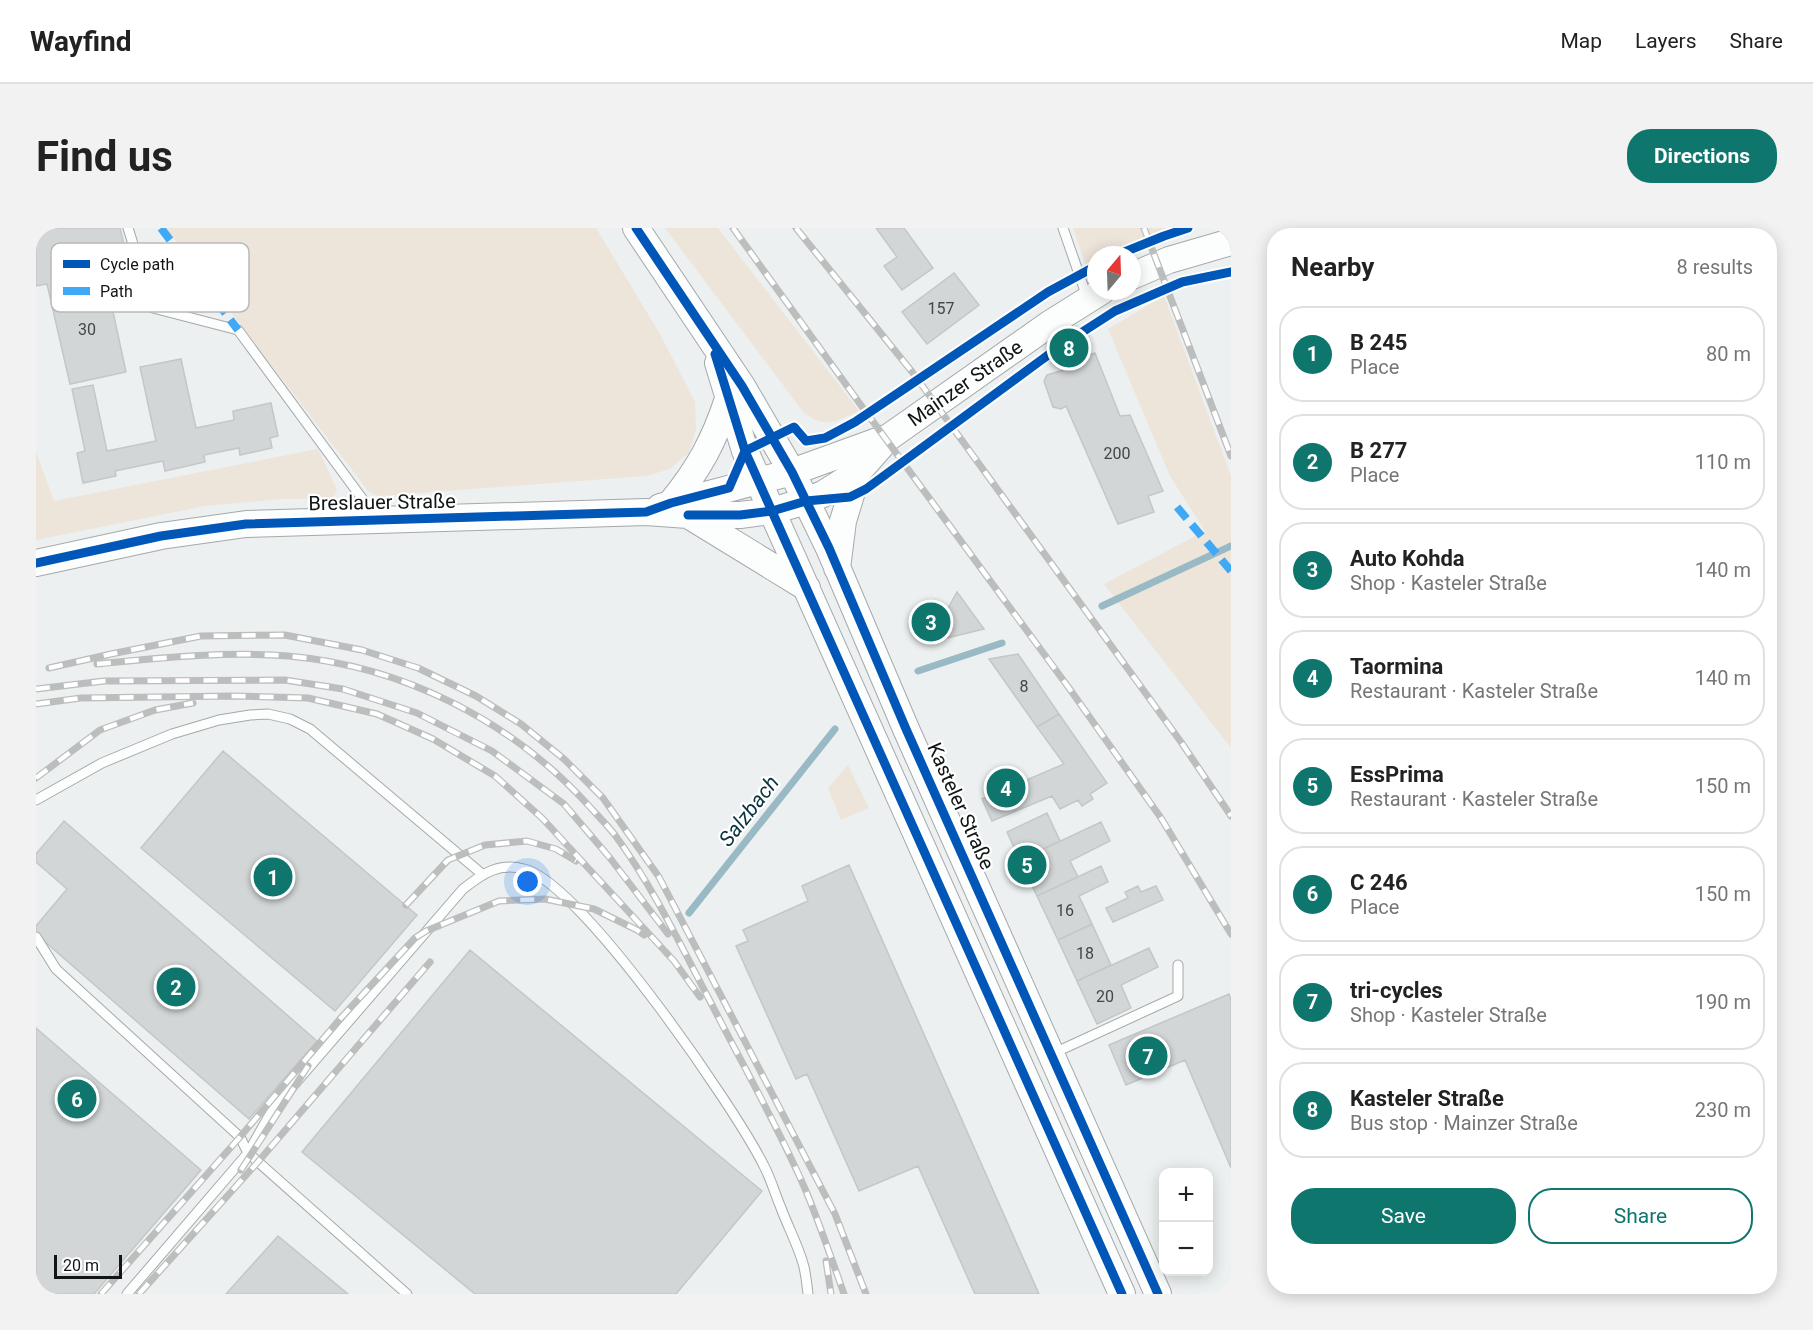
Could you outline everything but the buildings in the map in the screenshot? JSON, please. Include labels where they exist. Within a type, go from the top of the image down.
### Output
[{"type":"main road","name":"Kasteler Straße","points":[[636,228],[742,386],[792,472],[837,568],[1158,1294]]},
{"type":"main road","points":[[1141,272],[1169,260],[1231,242]]},
{"type":"main road","name":"Mainzer Straße","points":[[772,511],[806,501],[858,472],[880,444],[1087,300]]},
{"type":"main road","name":"Kasteler Straße","points":[[712,343],[745,451],[1122,1294]]},
{"type":"main road","points":[[728,399],[711,444],[687,482],[679,509],[807,588]]},
{"type":"main road","name":"Mainzer Straße","points":[[759,481],[880,444]]},
{"type":"main road","points":[[837,568],[843,521],[858,472]]},
{"type":"main road","name":"Breslauer Straße","points":[[679,509],[759,481]]},
{"type":"main road","name":"Breslauer Straße","points":[[36,563],[161,536],[246,524],[646,512],[679,509],[740,515],[772,511]]},
{"type":"lane","points":[[128,228],[133,243]]},
{"type":"lane","points":[[1063,228],[1087,278]]},
{"type":"lane","points":[[168,312],[238,330],[379,520]]},
{"type":"lane","points":[[36,800],[102,763],[172,734],[219,720],[268,714],[290,719],[310,729],[336,748],[482,874]]},
{"type":"lane","points":[[127,1294],[248,1153],[273,1109],[463,889],[494,868],[509,867],[525,869],[538,875],[572,904],[650,995],[710,1077],[764,1166],[804,1266],[808,1294]]},
{"type":"lane","points":[[36,937],[56,969],[240,1137],[248,1153],[407,1294]]},
{"type":"lane","points":[[1052,1054],[1178,996],[1178,965]]},
{"type":"shaded area","points":[[166,228],[596,228],[660,334],[695,402],[696,429],[689,452],[670,469],[646,476],[379,496],[369,492],[231,312],[249,312],[249,243],[178,243]]},
{"type":"shaded area","points":[[665,228],[718,228],[859,411],[831,422],[819,421],[804,413]]},
{"type":"shaded area","points":[[1073,228],[1178,228],[1131,246],[1087,246],[1086,266]]},
{"type":"shaded area","points":[[1164,296],[1231,476],[1231,748],[1104,584],[1205,531],[1170,476],[1108,329]]},
{"type":"shaded area","points":[[318,449],[337,490],[334,496],[328,499],[282,499],[205,506],[36,540],[36,452],[54,501]]},
{"type":"shaded area","points":[[848,765],[869,808],[841,820],[828,788]]},
{"type":"waterway","name":"Salzbach","points":[[1102,606],[1231,546]]},
{"type":"waterway","name":"Salzbach","points":[[918,671],[1002,643]]},
{"type":"waterway","name":"Salzbach","points":[[689,913],[835,729]]},
{"type":"railway","points":[[733,228],[1069,688],[1161,818],[1231,934]]},
{"type":"railway","points":[[796,228],[913,373],[1181,742],[1231,816]]},
{"type":"railway","points":[[1144,228],[1231,456]]},
{"type":"railway","points":[[49,668],[201,636],[285,635],[362,650],[418,668],[476,696],[521,724],[564,759],[603,798],[659,877],[835,1214],[866,1294]]},
{"type":"railway","points":[[97,664],[240,654],[288,656],[331,662],[413,685],[453,703],[526,748],[559,776],[615,835],[666,916],[795,1167],[844,1294]]},
{"type":"railway","points":[[36,689],[104,681],[285,680],[343,689],[417,713],[492,751],[564,804],[610,858],[668,934]]},
{"type":"railway","points":[[36,704],[81,698],[233,696],[308,698],[377,714],[433,739],[495,776],[542,818],[674,961],[700,997]]},
{"type":"railway","points":[[36,778],[100,730],[155,710],[193,703]]},
{"type":"railway","points":[[406,905],[448,860],[485,845],[527,841],[556,849],[576,861]]},
{"type":"railway","points":[[101,1294],[240,1137],[340,1019],[415,938],[426,931],[499,901],[545,899],[594,909],[644,935]]},
{"type":"railway","points":[[139,1294],[257,1163],[430,962]]},
{"type":"railway","points":[[241,1170],[308,1066]]},
{"type":"railway","points":[[826,1261],[831,1294]]},
{"type":"marked path","points":[[161,228],[172,243]]},
{"type":"marked path","points":[[224,312],[238,330]]},
{"type":"marked path","points":[[1177,507],[1231,571]]},
{"type":"cycle path","points":[[636,228],[742,386],[792,472],[829,548],[906,729],[1158,1294]]},
{"type":"cycle path","points":[[1139,246],[1188,228]]},
{"type":"cycle path","points":[[36,563],[161,536],[246,524],[646,512],[729,488],[745,451],[794,427],[806,441],[825,438],[855,422],[1048,292],[1087,271]]},
{"type":"cycle path","points":[[688,515],[740,515],[772,511],[806,501],[850,497],[866,489],[1059,347],[1115,311],[1182,282],[1231,272]]},
{"type":"cycle path","points":[[715,354],[745,451],[1122,1294]]},
{"type":"place","name":"Kasteler Straße","points":[[1069,348]]},
{"type":"place","name":"Auto Kohda","points":[[931,622]]},
{"type":"place","name":"Taormina","points":[[1006,788]]},
{"type":"place","name":"EssPrima","points":[[1027,865]]},
{"type":"place","name":"B 245","points":[[273,877]]},
{"type":"place","name":"B 277","points":[[176,987]]},
{"type":"place","name":"tri-cycles","points":[[1148,1056]]},
{"type":"place","name":"C 246","points":[[77,1099]]}]
